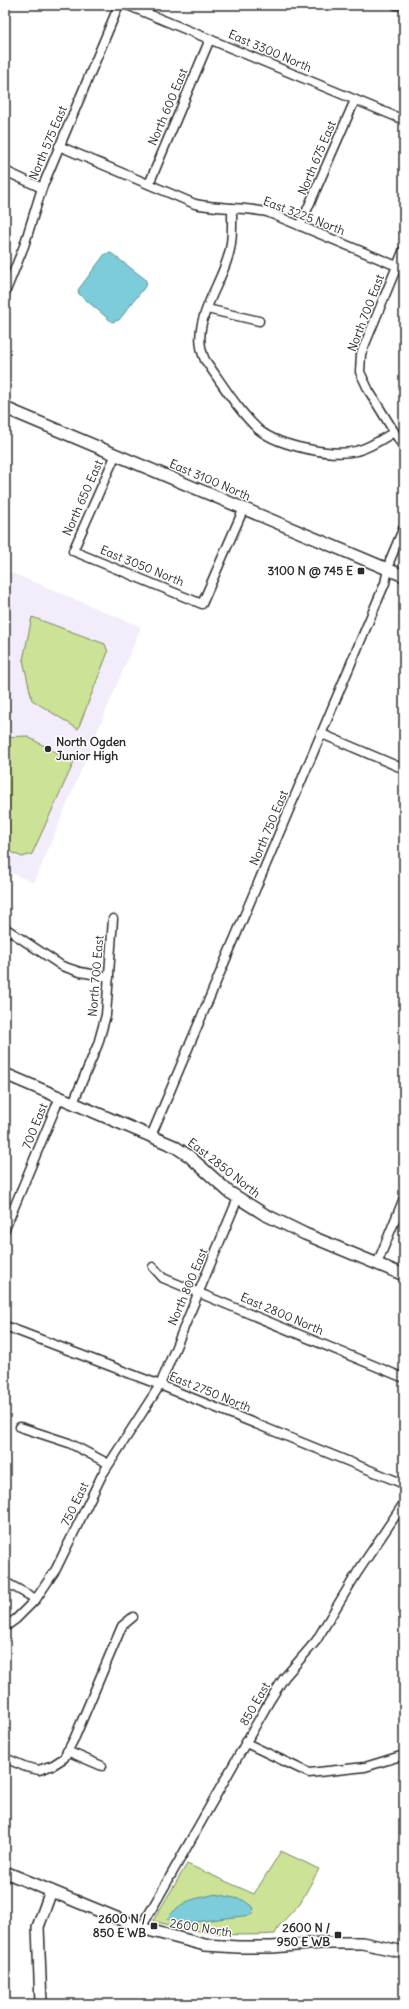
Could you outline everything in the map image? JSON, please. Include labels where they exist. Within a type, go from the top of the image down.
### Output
[{"type":"main road","name":"East 3100 North","points":[[5,408],[404,576]]},
{"type":"main road","name":"East 2850 North","points":[[5,1074],[73,1102],[182,1151],[238,1198],[288,1227],[404,1275]]},
{"type":"main road","name":"2600 North","points":[[5,1872],[141,1928],[179,1940],[205,1945],[238,1947],[272,1947],[349,1942],[376,1945],[404,1952]]},
{"type":"main road","points":[[41,2004],[38,1926],[51,1891]]},
{"type":"street","name":"North 575 East","points":[[5,293],[24,246],[42,188],[119,5]]},
{"type":"street","name":"East 3300 North","points":[[127,5],[404,120]]},
{"type":"street","points":[[396,5],[403,5]]},
{"type":"street","name":"North 600 East","points":[[149,184],[210,40]]},
{"type":"street","name":"North 675 East","points":[[300,226],[355,100]]},
{"type":"street","name":"East 3225 North","points":[[59,146],[195,204],[212,208],[248,208],[267,212],[401,267]]},
{"type":"street","points":[[5,172],[42,188]]},
{"type":"street","points":[[232,208],[230,251],[207,309],[199,336],[201,352],[205,360],[251,422],[269,436],[279,440],[295,446],[334,453],[345,453],[366,449],[394,432]]},
{"type":"street","name":"North 700 East","points":[[404,249],[401,267],[361,354],[360,372],[369,391],[404,448]]},
{"type":"street","points":[[207,309],[259,321]]},
{"type":"street","name":"North 650 East","points":[[73,551],[116,454]]},
{"type":"street","name":"East 3050 North","points":[[73,551],[202,604],[244,508]]},
{"type":"street","name":"North 750 East","points":[[151,1136],[322,734],[390,570],[390,560],[404,527]]},
{"type":"street","points":[[322,734],[404,769]]},
{"type":"street","name":"North 700 East","points":[[73,1102],[98,1044],[106,1015],[113,919]]},
{"type":"street","points":[[5,928],[62,966],[80,972],[109,977]]},
{"type":"street","name":"700 East","points":[[5,1230],[60,1097]]},
{"type":"street","name":"North 800 East","points":[[160,1385],[238,1198]]},
{"type":"street","points":[[377,1264],[404,1198]]},
{"type":"street","name":"East 2800 North","points":[[153,1268],[163,1278],[404,1378]]},
{"type":"street","name":"East 2750 North","points":[[5,1326],[160,1385],[404,1484]]},
{"type":"street","name":"750 East","points":[[5,1627],[16,1619],[36,1599],[56,1569],[109,1464],[160,1385]]},
{"type":"street","points":[[20,1427],[69,1443],[109,1464]]},
{"type":"street","name":"850 East","points":[[141,1928],[284,1678],[316,1641],[357,1573],[404,1503]]},
{"type":"street","points":[[5,1582],[36,1599]]},
{"type":"street","points":[[5,1758],[26,1767],[39,1770],[53,1765],[64,1758],[122,1626],[133,1617]]},
{"type":"street","points":[[246,1743],[309,1773],[365,1766],[404,1755]]},
{"type":"street","points":[[68,1751],[102,1766]]},
{"type":"shaded area","name":"North Ogden Junior High","points":[[5,570],[141,627],[34,883],[5,870]]},
{"type":"green space","points":[[32,617],[105,644],[108,652],[78,729],[32,700],[23,660]]},
{"type":"green space","points":[[26,736],[74,762],[32,854],[22,857],[5,849],[5,737]]},
{"type":"green space","points":[[281,1851],[319,1869],[300,1903],[279,1926],[275,1934],[243,1935],[214,1933],[185,1929],[153,1921],[187,1864],[254,1894]]},
{"type":"water","points":[[111,253],[145,279],[147,284],[119,320],[112,322],[79,294],[78,290],[105,254]]},
{"type":"water","points":[[216,1894],[243,1900],[254,1908],[251,1915],[178,1924],[167,1919],[173,1912],[188,1901]]},
{"type":"place","name":"3100 N @ 745 E","points":[[361,571]]},
{"type":"place","name":"North Ogden Junior High","points":[[48,749]]},
{"type":"place","name":"2600 N / 850 E WB","points":[[154,1926]]},
{"type":"place","name":"2600 N / 950 E WB","points":[[338,1935]]}]
